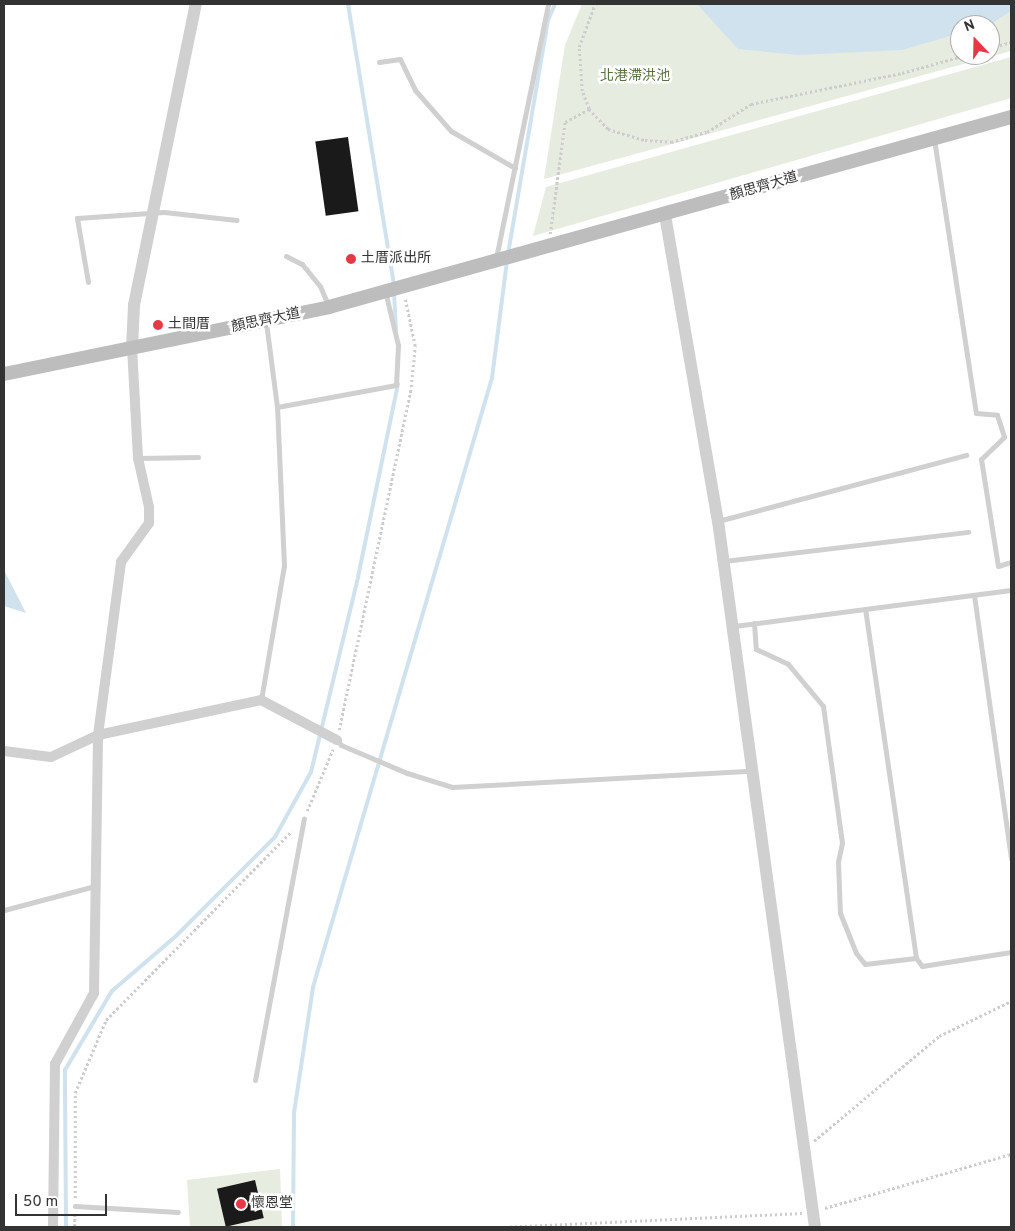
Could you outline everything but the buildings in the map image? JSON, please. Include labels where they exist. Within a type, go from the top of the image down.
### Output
[{"type":"main road","name":"顏思齊大道","points":[[4,374],[266,322],[329,307],[402,285],[551,248],[1011,116]]},
{"type":"street","points":[[53,1227],[55,1064],[94,993],[98,735],[120,562],[149,523],[149,507],[138,458],[132,348],[134,305],[196,4]]},
{"type":"street","points":[[665,215],[718,521],[815,1227]]},
{"type":"street","points":[[4,751],[51,757],[98,735],[262,700],[337,740]]},
{"type":"lane","points":[[496,261],[548,4]]},
{"type":"lane","points":[[379,62],[400,59],[415,90],[451,131],[515,168]]},
{"type":"lane","points":[[934,138],[976,412],[997,415],[1004,437],[981,459],[998,566],[1011,562]]},
{"type":"lane","points":[[88,282],[77,218],[153,214],[237,220]]},
{"type":"lane","points":[[286,256],[302,264],[320,286],[329,307]]},
{"type":"lane","points":[[277,408],[396,385],[398,345],[385,291]]},
{"type":"lane","points":[[262,700],[284,566],[277,408],[266,322]]},
{"type":"lane","points":[[718,521],[966,455]]},
{"type":"lane","points":[[138,458],[198,457]]},
{"type":"lane","points":[[723,561],[968,532]]},
{"type":"lane","points":[[732,626],[1011,590]]},
{"type":"lane","points":[[974,595],[1011,858]]},
{"type":"lane","points":[[865,610],[916,958],[922,966],[1011,952]]},
{"type":"lane","points":[[754,623],[756,649],[788,664],[823,706],[842,844],[838,862],[840,913],[856,953],[865,964],[916,958]]},
{"type":"lane","points":[[337,740],[341,745],[408,773],[452,787],[753,771]]},
{"type":"lane","points":[[255,1080],[304,819]]},
{"type":"lane","points":[[4,910],[96,885]]},
{"type":"lane","points":[[75,1206],[178,1212]]},
{"type":"path","points":[[596,4],[579,47],[582,91],[589,109],[608,129],[645,140],[671,142],[707,132],[751,104],[902,73],[950,60]]},
{"type":"path","points":[[551,248],[550,222],[565,122],[589,109]]},
{"type":"path","points":[[75,1227],[76,1093],[106,1020],[304,819],[337,740],[411,387],[415,346],[402,285]]},
{"type":"path","points":[[804,1150],[939,1036],[1011,1001]]},
{"type":"path","points":[[504,1227],[813,1213],[1011,1154]]},
{"type":"green space","name":"北港滯洪池","points":[[582,4],[1011,4],[1011,51],[1000,54],[1000,15],[950,15],[950,65],[960,65],[544,179],[565,45]]},
{"type":"green space","points":[[1011,57],[1011,98],[533,236],[546,187],[982,65],[1000,65],[1000,60]]},
{"type":"green space","points":[[280,1169],[282,1227],[190,1227],[187,1180]]},
{"type":"water","points":[[697,4],[1011,4],[1011,11],[1000,18],[1000,15],[950,15],[950,36],[902,50],[798,55],[738,49]]},
{"type":"water","points":[[4,570],[26,613],[4,606]]},
{"type":"waterway","points":[[348,4],[394,285]]},
{"type":"waterway","points":[[508,254],[548,20],[555,4]]},
{"type":"waterway","points":[[293,1227],[294,1113],[313,987],[492,378],[507,261]]},
{"type":"waterway","points":[[394,292],[396,330]]},
{"type":"waterway","points":[[66,1227],[65,1070],[112,991],[177,935],[275,837],[311,772],[358,577],[398,384]]},
{"type":"place","name":"土厝派出所","points":[[351,259]]},
{"type":"place","name":"土間厝","points":[[158,325]]},
{"type":"place","name":"懷恩堂","points":[[241,1204]]}]
